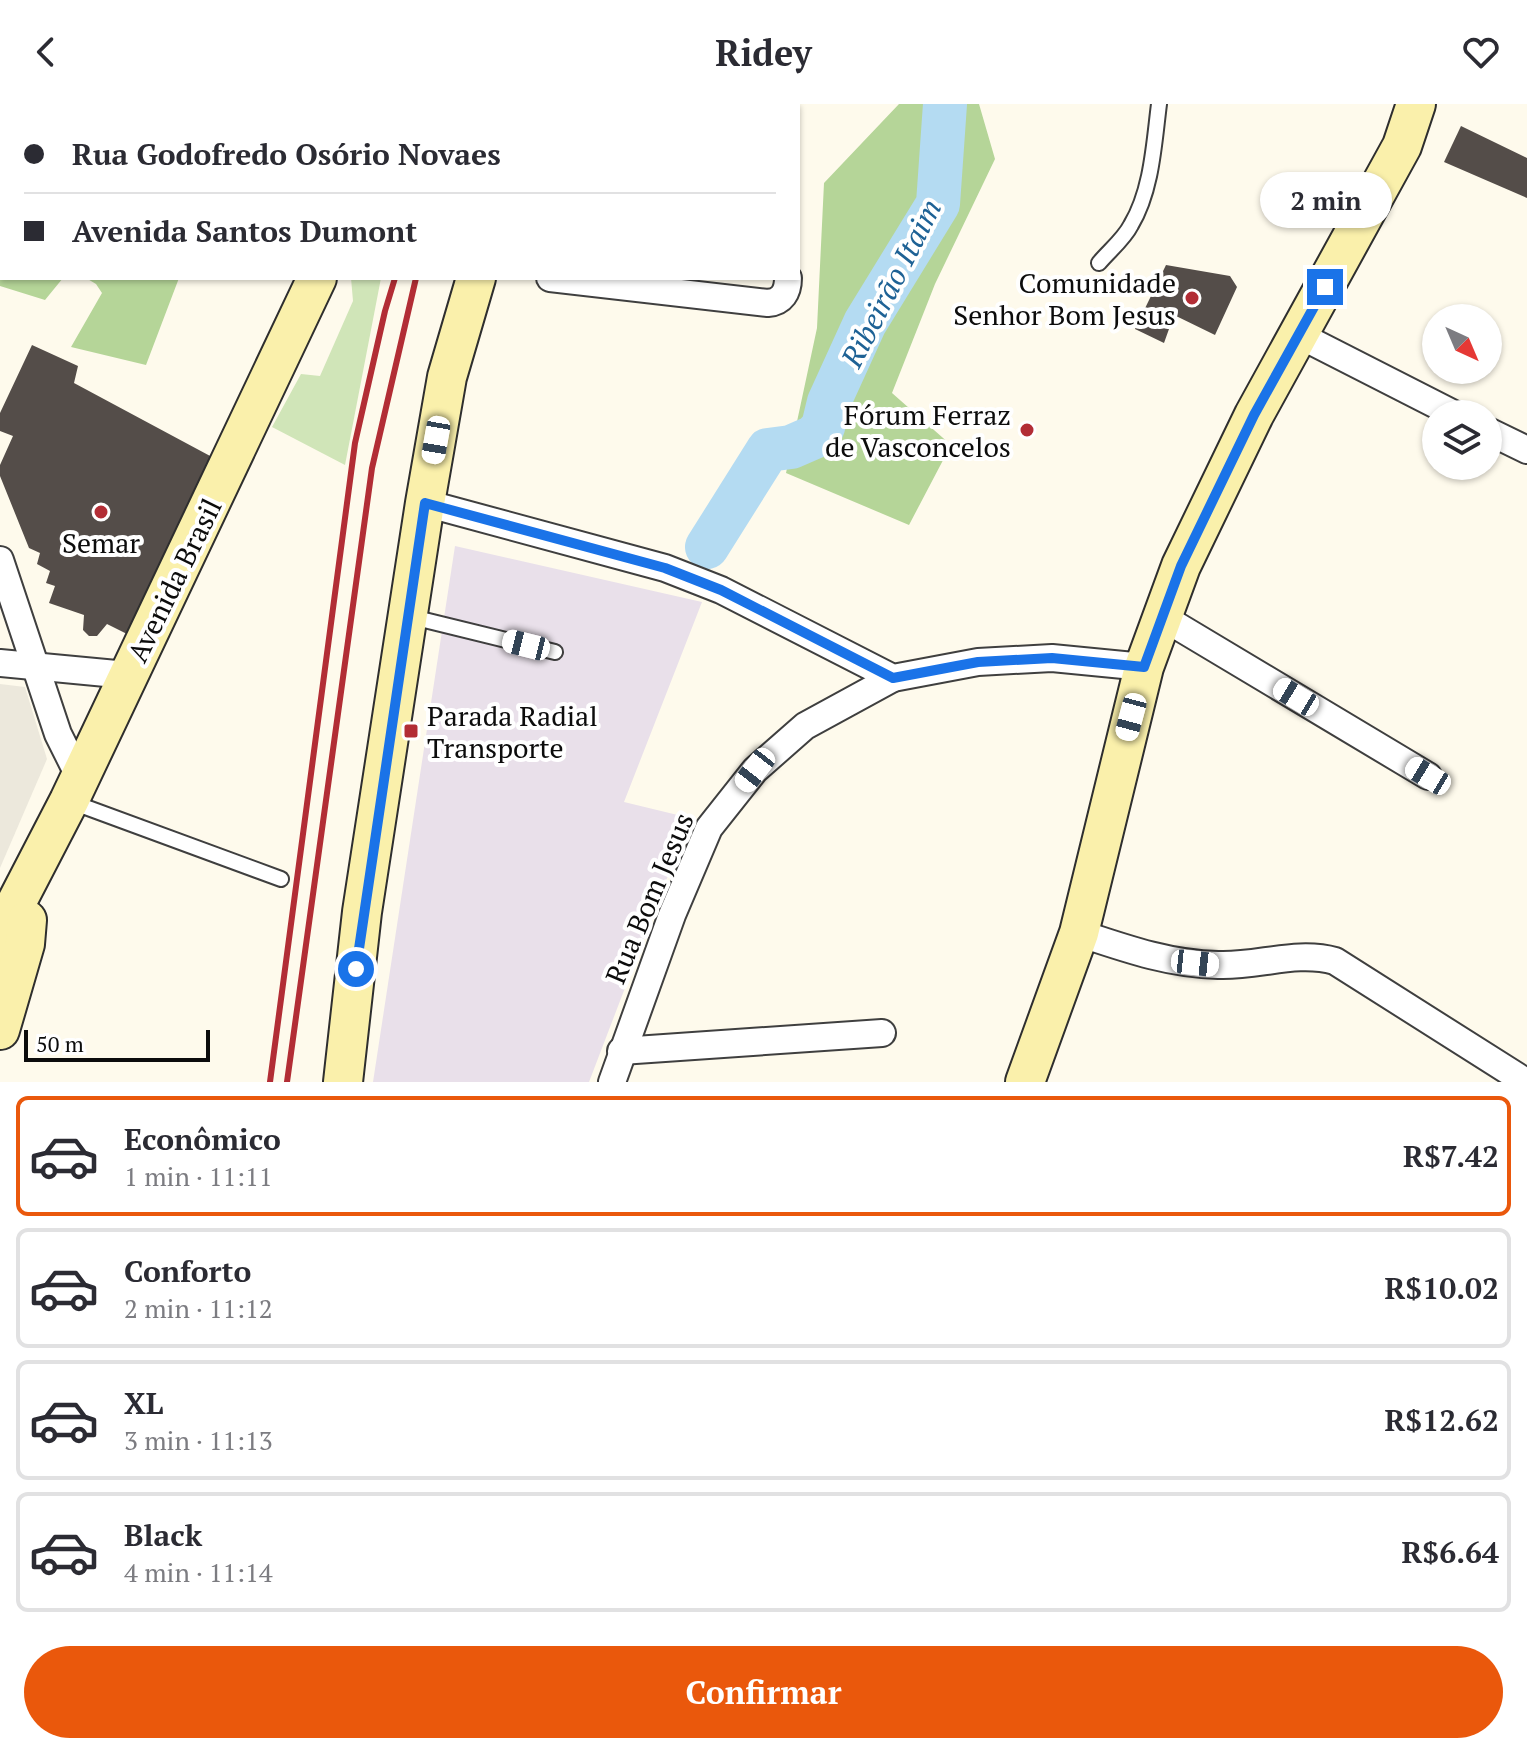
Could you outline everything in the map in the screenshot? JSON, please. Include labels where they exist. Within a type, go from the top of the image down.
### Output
[{"type":"main road","points":[[1025,1082],[1079,933],[1144,667],[1187,552],[1254,415],[1402,146],[1416,104]]},
{"type":"main road","name":"Avenida Brasil","points":[[0,951],[11,913],[30,881],[255,414],[316,280]]},
{"type":"main road","points":[[343,1082],[362,912],[425,503],[447,377],[475,280]]},
{"type":"main road","name":"Avenida Brasil","points":[[0,1030],[25,944],[30,881]]},
{"type":"street","points":[[568,280],[775,303],[785,293],[788,280]]},
{"type":"street","points":[[1299,335],[1427,400]]},
{"type":"street","points":[[1502,438],[1527,450]]},
{"type":"street","points":[[425,503],[665,568],[721,590],[893,678]]},
{"type":"street","points":[[0,560],[74,789]]},
{"type":"street","points":[[1164,618],[1428,776]]},
{"type":"street","name":"Rua Bom Jesus","points":[[612,1082],[672,915],[709,828],[755,770],[805,726],[893,678],[978,662],[1052,658],[1144,667]]},
{"type":"street","points":[[0,663],[127,675]]},
{"type":"street","points":[[1079,933],[1141,954],[1220,966],[1319,957],[1335,961],[1526,1082]]},
{"type":"street","points":[[621,1051],[882,1033]]},
{"type":"lane","points":[[1099,263],[1131,227],[1141,204],[1152,158],[1159,104]]},
{"type":"lane","points":[[407,616],[555,652]]},
{"type":"lane","points":[[74,789],[281,879]]},
{"type":"shaded area","points":[[455,546],[702,602],[624,802],[690,818],[589,1082],[373,1082]]},
{"type":"shaded area","points":[[0,684],[25,687],[47,759],[0,868]]},
{"type":"green space","points":[[899,104],[979,104],[995,159],[935,284],[892,393],[951,445],[909,525],[786,473],[817,328],[824,183]]},
{"type":"green space","points":[[0,280],[61,280],[45,300],[0,286]]},
{"type":"green space","points":[[89,280],[178,280],[146,365],[71,347],[102,293]]},
{"type":"green space","points":[[351,280],[381,280],[345,465],[272,427],[301,374],[320,376],[353,301]]},
{"type":"building","points":[[1461,126],[1527,158],[1527,198],[1444,162]]},
{"type":"building","name":"Comunidade Senhor Bom Jesus","points":[[1166,265],[1230,276],[1237,287],[1215,335],[1174,315],[1164,343],[1135,329]]},
{"type":"building","name":"Semar","points":[[32,345],[78,366],[74,383],[212,457],[129,635],[107,624],[97,636],[89,636],[83,630],[84,615],[49,603],[55,586],[46,583],[50,571],[37,564],[40,553],[29,548],[0,476],[0,465],[13,436],[0,431],[0,413]]},
{"type":"waterway","name":"Ribeirão Itaim","points":[[707,547],[768,450],[791,447],[814,437],[823,427],[829,402],[865,323],[938,204],[945,104]]},
{"type":"railway","points":[[270,1082],[355,443],[394,280]]},
{"type":"railway","points":[[287,1082],[372,468],[416,280]]},
{"type":"place","name":"Comunidade Senhor Bom Jesus","points":[[1192,298]]},
{"type":"place","name":"Fórum Ferraz de Vasconcelos","points":[[1027,430]]},
{"type":"place","name":"Semar","points":[[101,512]]},
{"type":"place","name":"Parada Radial Transporte","points":[[411,731]]},
{"type":"route","points":[[356,969],[362,912],[425,503],[665,568],[721,590],[893,678],[978,662],[1052,658],[1144,667],[1181,566],[1254,415],[1325,287]]}]
